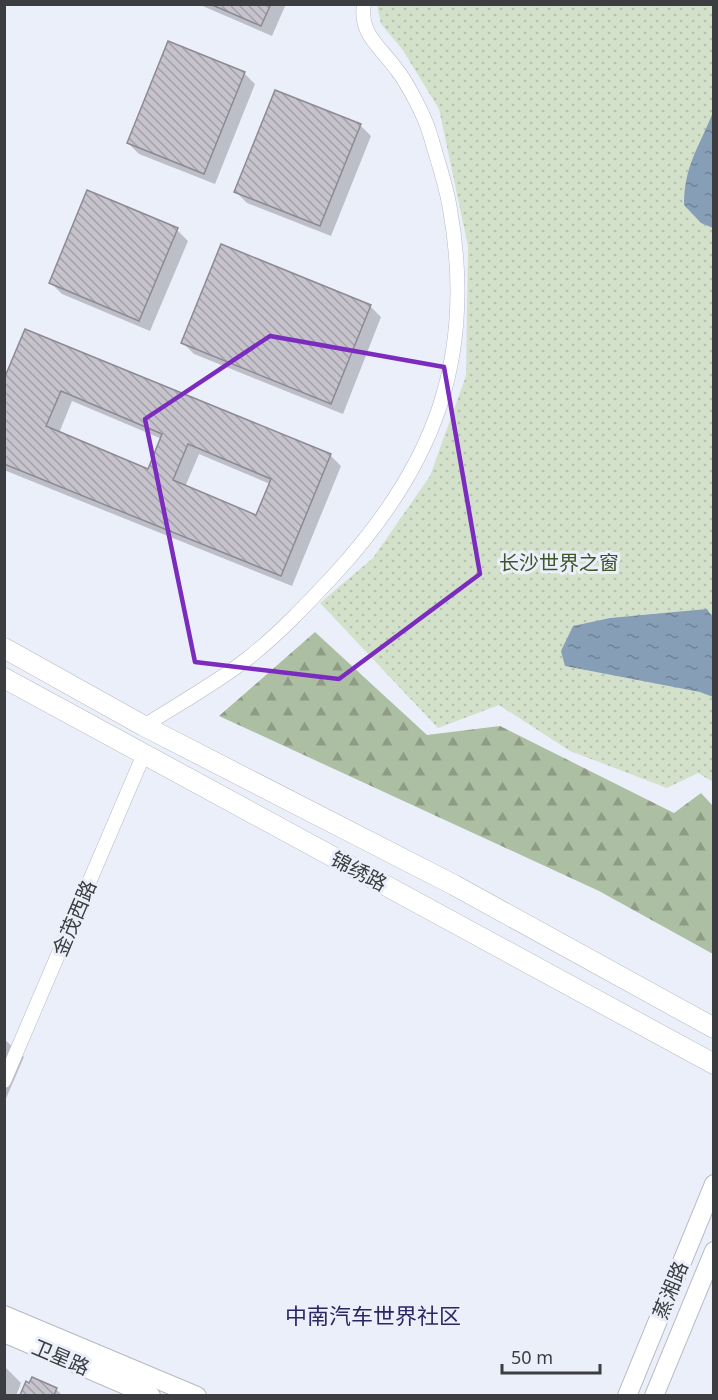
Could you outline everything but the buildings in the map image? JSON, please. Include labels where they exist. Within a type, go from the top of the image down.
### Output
[{"type":"main road","name":"锦绣路","points":[[4,648],[144,726],[454,885],[714,1028]]},
{"type":"main road","name":"锦绣路","points":[[4,678],[714,1064]]},
{"type":"street","points":[[144,726],[246,660],[298,614],[363,544],[409,478],[434,428],[450,376],[457,322],[457,274],[450,208],[429,131],[398,71],[371,39],[361,19],[364,4]]},
{"type":"street","name":"金茂西路","points":[[4,1081],[144,754]]},
{"type":"street","name":"蒸湘路","points":[[627,1395],[714,1184]]},
{"type":"street","name":"蒸湘路","points":[[654,1395],[714,1251]]},
{"type":"street","points":[[4,1315],[197,1395]]},
{"type":"street","name":"卫星路","points":[[4,1333],[152,1395]]},
{"type":"highlighted area","points":[[270,336],[444,367],[480,574],[339,679],[195,662],[145,419]]},
{"type":"green space","name":"长沙世界之窗","points":[[377,5],[713,5],[713,782],[698,773],[667,788],[570,751],[499,705],[438,728],[320,603],[373,558],[430,476],[466,376],[468,246],[439,109],[402,49],[381,24]]},
{"type":"green space","points":[[315,632],[427,735],[500,726],[674,813],[701,793],[713,806],[713,954],[599,891],[219,716]]},
{"type":"water","points":[[713,112],[714,228],[701,223],[684,205],[689,167]]},
{"type":"water","points":[[707,609],[713,618],[713,697],[700,692],[565,666],[561,651],[573,626],[610,618]]},
{"type":"district","name":"中南汽车世界社区","points":[[373,1315]]}]
